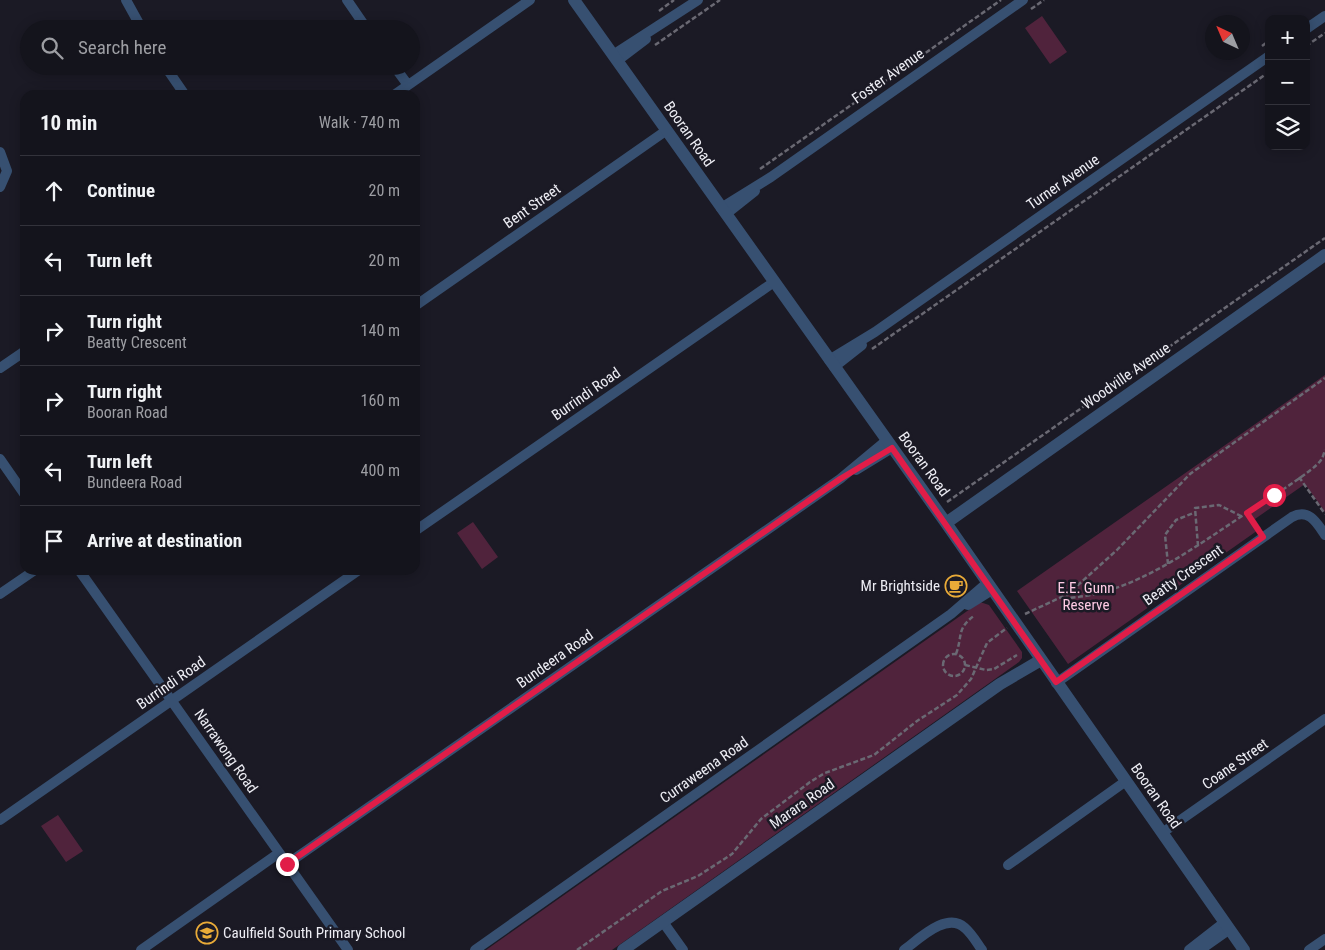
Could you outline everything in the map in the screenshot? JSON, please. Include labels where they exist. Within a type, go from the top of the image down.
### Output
[{"type":"street","points":[[126,0],[137,20]]},
{"type":"street","points":[[347,0],[361,20]]},
{"type":"street","points":[[401,90],[530,0]]},
{"type":"street","name":"Booran Road","points":[[574,0],[946,523],[1244,950]]},
{"type":"street","points":[[615,58],[698,0]]},
{"type":"street","name":"Foster Avenue","points":[[724,211],[1023,0]]},
{"type":"street","points":[[1310,26],[1325,16]]},
{"type":"street","name":"Turner Avenue","points":[[832,363],[1265,59]]},
{"type":"street","points":[[171,75],[182,90]]},
{"type":"street","points":[[401,75],[408,85]]},
{"type":"street","name":"Bent Street","points":[[420,303],[667,130]]},
{"type":"street","points":[[0,152],[7,171],[0,188]]},
{"type":"street","name":"Woodville Avenue","points":[[946,523],[1325,255]]},
{"type":"street","name":"Burrindi Road","points":[[420,528],[774,282]]},
{"type":"street","points":[[0,368],[20,354]]},
{"type":"street","name":"Bundeera Road","points":[[287,864],[890,444]]},
{"type":"street","points":[[0,459],[20,488]]},
{"type":"street","name":"Beatty Crescent","points":[[1056,682],[1263,537],[1301,513],[1312,518],[1325,535]]},
{"type":"street","points":[[0,594],[28,575]]},
{"type":"street","name":"Narrawong Road","points":[[82,575],[348,950]]},
{"type":"street","name":"Burrindi Road","points":[[0,820],[352,575]]},
{"type":"street","name":"Curraweena Road","points":[[475,950],[989,587]]},
{"type":"street","name":"Marara Road","points":[[622,950],[1038,656]]},
{"type":"street","name":"Coane Street","points":[[1162,833],[1325,719]]},
{"type":"street","points":[[1008,865],[1126,782]]},
{"type":"street","points":[[141,950],[279,853]]},
{"type":"street","points":[[662,922],[683,950]]},
{"type":"street","points":[[904,950],[938,926],[950,923],[964,927],[982,950]]},
{"type":"street","points":[[1189,950],[1227,926]]},
{"type":"street","points":[[1200,950],[1227,926]]},
{"type":"street","points":[[1309,950],[1325,939]]},
{"type":"path","points":[[651,48],[720,0]]},
{"type":"path","points":[[754,173],[1001,0]]},
{"type":"path","points":[[1310,43],[1325,33]]},
{"type":"path","points":[[869,352],[1265,75]]},
{"type":"path","points":[[947,502],[1325,238]]},
{"type":"path","points":[[1062,598],[1117,550],[1190,474],[1325,378]]},
{"type":"path","points":[[1022,616],[1039,606],[1062,598],[1081,598],[1103,592],[1168,564],[1198,546],[1299,477],[1321,461],[1325,450]]},
{"type":"path","points":[[1299,477],[1325,514]]},
{"type":"path","points":[[1198,546],[1195,508],[1219,505],[1241,516]]},
{"type":"path","points":[[1168,564],[1165,535],[1170,525],[1176,520],[1196,512]]},
{"type":"path","points":[[1247,513],[1263,537]]},
{"type":"path","points":[[956,654],[962,627],[979,612]]},
{"type":"path","points":[[577,950],[662,890],[698,876],[732,854],[761,819],[810,782],[825,773],[874,755],[917,721],[957,695],[963,690],[977,668],[987,643],[1006,629]]},
{"type":"path","points":[[956,654],[964,659],[965,665],[962,672],[956,675],[946,671],[943,664],[946,657],[956,654]]},
{"type":"path","points":[[965,665],[994,669],[1018,655]]},
{"type":"green space","points":[[1042,16],[1067,52],[1050,64],[1025,28]]},
{"type":"green space","name":"E.E. Gunn Reserve","points":[[1325,375],[1325,512],[1305,484],[1255,519],[1261,528],[1068,664],[1017,591]]},
{"type":"green space","points":[[473,522],[498,557],[482,569],[457,533]]},
{"type":"green space","points":[[980,602],[989,605],[1022,652],[1022,658],[1019,662],[612,950],[486,950]]},
{"type":"green space","points":[[58,815],[83,851],[66,862],[41,826]]},
{"type":"place","name":"Mr Brightside","points":[[956,586]]},
{"type":"place","name":"Caulfield South Primary School","points":[[207,933]]},
{"type":"route","points":[[287,864],[840,479],[892,448],[1056,682],[1263,537],[1247,513],[1274,495]]}]
